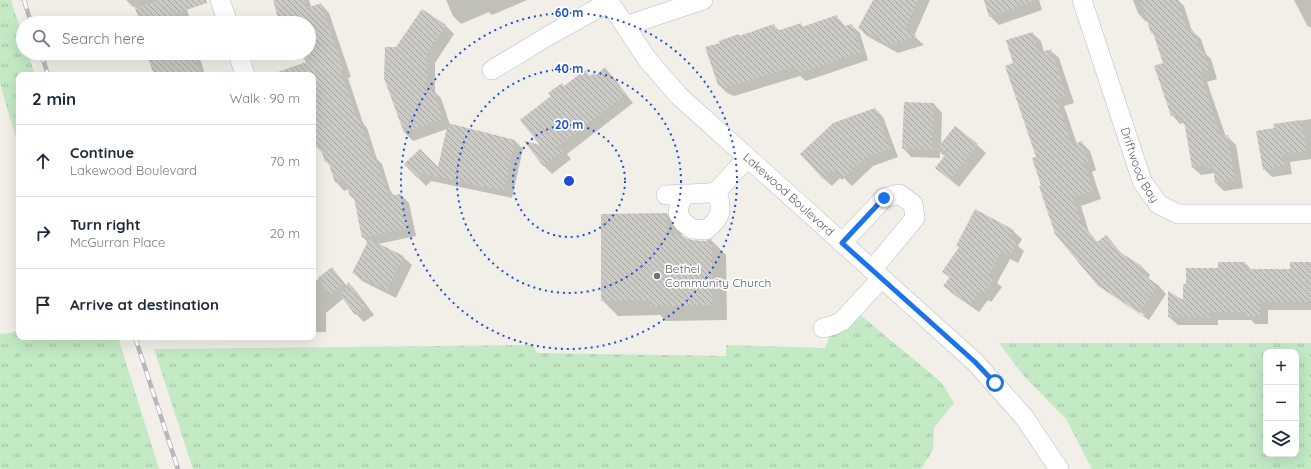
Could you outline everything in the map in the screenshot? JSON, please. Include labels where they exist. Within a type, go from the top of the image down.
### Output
[{"type":"street","points":[[220,0],[226,16]]},
{"type":"street","points":[[625,26],[703,0]]},
{"type":"street","name":"Driftwood Bay","points":[[1082,0],[1142,181],[1158,204],[1178,214],[1311,214]]},
{"type":"street","points":[[492,70],[608,1]]},
{"type":"street","name":"Lakewood Boulevard","points":[[608,1],[647,59],[679,96],[975,362],[1024,417],[1058,469]]},
{"type":"street","points":[[241,60],[245,72]]},
{"type":"street","points":[[666,194],[709,193],[717,191],[747,158]]},
{"type":"street","points":[[685,194],[680,203],[678,214],[683,222],[692,229],[706,230],[715,223],[720,214],[721,205],[717,191]]},
{"type":"street","points":[[823,328],[842,321],[877,275],[915,218],[913,204],[899,194],[884,198],[842,243]]},
{"type":"green space","points":[[0,0],[11,0],[16,16],[16,60],[30,60],[34,72],[16,72],[16,138],[0,84]]},
{"type":"green space","points":[[859,314],[941,382],[954,403],[934,428],[933,450],[921,469],[193,469],[154,349],[533,345],[537,353],[726,356],[726,345],[825,348],[829,338]]},
{"type":"green space","points":[[16,331],[16,340],[119,340],[159,469],[0,469],[0,334]]},
{"type":"green space","points":[[999,343],[1311,343],[1311,469],[1092,469],[1066,419],[1023,375]]},
{"type":"building","points":[[160,0],[206,0],[207,3],[174,14],[175,16],[138,16],[135,8]]},
{"type":"building","points":[[273,0],[304,0],[307,8],[321,3],[343,69],[340,70],[357,119],[359,118],[371,155],[374,154],[389,196],[401,194],[408,228],[362,238],[354,198],[350,196],[345,180],[335,183],[328,161],[325,162],[320,147],[316,148],[316,72],[278,72],[306,62],[305,60],[316,60],[316,16],[277,16]]},
{"type":"building","points":[[873,0],[918,0],[905,30],[917,36],[889,45],[858,28]]},
{"type":"building","points":[[984,0],[1031,0],[1032,2],[989,17]]},
{"type":"building","points":[[1140,0],[1177,0],[1188,32],[1193,30],[1200,51],[1203,50],[1210,70],[1200,74],[1221,137],[1228,135],[1235,180],[1215,183],[1213,167],[1208,168],[1207,165],[1192,167],[1184,121],[1180,122],[1178,114],[1171,116],[1154,66],[1163,63]]},
{"type":"building","points":[[422,9],[446,25],[427,54],[427,91],[433,89],[443,119],[404,133],[384,78],[385,47],[396,47]]},
{"type":"building","points":[[837,15],[841,27],[852,24],[861,52],[797,74],[795,68],[793,69],[793,67],[725,88],[718,85],[705,47],[720,43],[719,41],[739,34],[739,36],[774,24],[777,31],[801,23],[802,27]]},
{"type":"building","points":[[1033,32],[1039,53],[1051,49],[1066,95],[1056,98],[1072,145],[1082,141],[1089,162],[1084,163],[1093,191],[1073,198],[1081,222],[1097,242],[1106,235],[1121,253],[1142,266],[1139,272],[1158,285],[1140,313],[1098,286],[1055,234],[1039,186],[1041,185],[1032,158],[1036,157],[1005,66],[1013,63],[1006,40]]},
{"type":"building","points":[[149,60],[195,60],[199,71],[196,72],[153,72]]},
{"type":"building","points":[[605,67],[626,94],[556,148],[564,150],[543,166],[524,141],[540,145],[520,120],[551,96],[548,93],[562,83],[564,86],[585,70],[590,76],[594,73],[596,75]]},
{"type":"building","points":[[904,102],[934,103],[932,150],[902,149]]},
{"type":"building","points":[[875,108],[890,149],[865,158],[843,178],[836,170],[833,172],[831,171],[823,179],[800,154],[833,123]]},
{"type":"building","points":[[1301,120],[1307,151],[1282,154],[1284,166],[1263,170],[1256,131],[1274,128],[1273,124]]},
{"type":"building","points":[[448,123],[515,140],[504,191],[422,173],[418,178],[404,164],[420,149],[438,167]]},
{"type":"building","points":[[955,126],[978,144],[950,180],[935,168],[949,150],[936,150]]},
{"type":"building","points":[[975,209],[1014,230],[1010,239],[1017,242],[1010,255],[1002,251],[989,275],[994,278],[983,295],[979,292],[970,305],[943,286],[950,277],[942,272],[959,247],[956,246]]},
{"type":"building","name":"Bethel Community Church","points":[[667,213],[667,234],[680,234],[691,240],[705,241],[712,239],[712,305],[650,306],[650,300],[601,301],[601,214]]},
{"type":"building","points":[[369,239],[404,256],[387,290],[352,273]]},
{"type":"building","points":[[1218,262],[1245,262],[1245,269],[1290,269],[1290,262],[1311,262],[1311,302],[1260,302],[1260,316],[1246,316],[1246,312],[1210,312],[1210,317],[1168,317],[1168,291],[1183,300],[1183,284],[1186,284],[1186,268],[1218,268]]},
{"type":"building","points":[[332,267],[344,283],[330,295],[318,278]]},
{"type":"building","points":[[348,282],[366,306],[355,315],[341,296]]},
{"type":"railway","points":[[24,0],[29,16]]},
{"type":"railway","points":[[43,60],[47,72]]},
{"type":"railway","points":[[136,340],[178,469]]},
{"type":"place","name":"Bethel Community Church","points":[[657,276]]},
{"type":"route","points":[[884,198],[842,243],[975,362],[995,383]]}]
